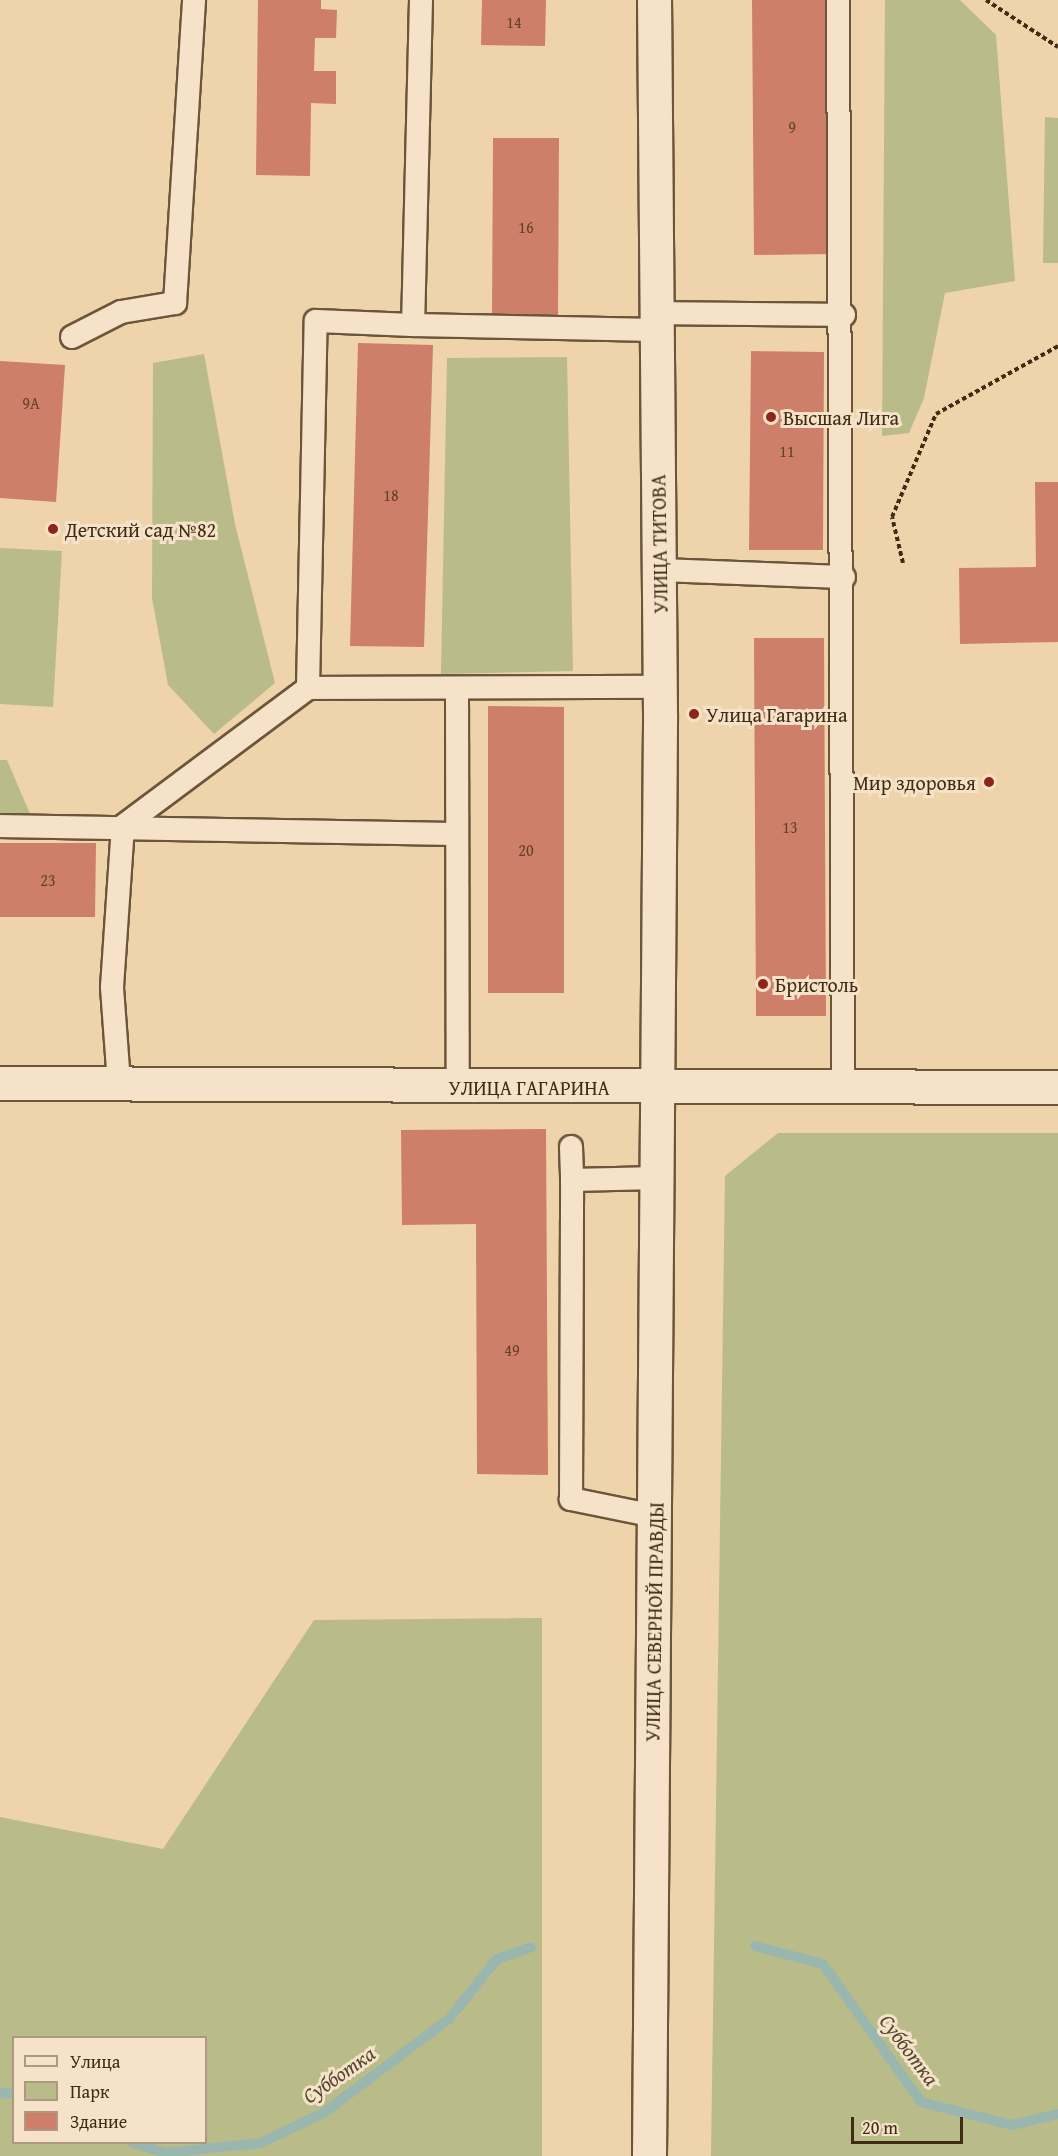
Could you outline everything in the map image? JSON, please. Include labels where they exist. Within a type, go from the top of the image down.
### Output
[{"type":"main road","name":"УЛИЦА ТИТОВА","points":[[654,0],[660,687],[659,1087]]},
{"type":"main road","name":"УЛИЦА ГАГАРИНА","points":[[0,1083],[458,1088],[1058,1087]]},
{"type":"main road","name":"УЛИЦА СЕВЕРНОЙ ПРАВДЫ","points":[[649,2156],[659,1087]]},
{"type":"lane","points":[[72,337],[121,312],[175,303],[194,0]]},
{"type":"lane","points":[[414,325],[421,0]]},
{"type":"lane","points":[[838,0],[844,315],[843,1088]]},
{"type":"lane","points":[[308,688],[316,321],[414,325],[657,322],[844,315]]},
{"type":"lane","points":[[659,570],[844,577]]},
{"type":"lane","points":[[119,1083],[112,987],[123,826],[308,688],[660,687]]},
{"type":"lane","points":[[457,688],[458,1088]]},
{"type":"lane","points":[[0,826],[123,826],[457,834]]},
{"type":"lane","points":[[571,1147],[571,1498],[655,1516]]},
{"type":"lane","points":[[572,1180],[658,1178]]},
{"type":"path","points":[[986,0],[1058,46]]},
{"type":"path","points":[[903,563],[892,517],[936,414],[1058,346]]},
{"type":"green space","points":[[885,0],[960,0],[996,35],[1015,281],[945,293],[924,398],[909,433],[882,436]]},
{"type":"green space","points":[[1045,117],[1058,118],[1058,263],[1043,263]]},
{"type":"green space","points":[[204,354],[235,524],[275,683],[214,734],[168,685],[152,598],[153,363]]},
{"type":"green space","points":[[567,357],[573,671],[441,674],[447,358]]},
{"type":"green space","points":[[0,548],[62,551],[53,707],[0,704]]},
{"type":"green space","points":[[0,760],[7,760],[31,816],[0,816]]},
{"type":"green space","points":[[778,1133],[1058,1133],[1058,2156],[711,2156],[725,1176]]},
{"type":"green space","points":[[542,1618],[542,2156],[0,2156],[0,1817],[163,1849],[314,1620]]},
{"type":"building","points":[[258,0],[321,0],[321,9],[337,10],[336,38],[315,38],[314,71],[336,71],[336,104],[311,103],[310,176],[256,175]]},
{"type":"building","points":[[482,0],[546,0],[545,46],[481,45]]},
{"type":"building","points":[[752,0],[830,0],[832,254],[754,255]]},
{"type":"building","points":[[493,138],[559,138],[558,316],[492,315]]},
{"type":"building","points":[[358,343],[433,345],[424,647],[350,646]]},
{"type":"building","points":[[751,351],[824,352],[823,550],[749,550]]},
{"type":"building","points":[[0,361],[65,365],[56,502],[0,498]]},
{"type":"building","points":[[1035,482],[1058,482],[1058,642],[960,644],[959,568],[1036,567]]},
{"type":"building","points":[[754,638],[824,638],[826,1016],[756,1016]]},
{"type":"building","points":[[488,706],[564,707],[564,993],[488,993]]},
{"type":"building","points":[[0,843],[96,843],[95,917],[0,917]]},
{"type":"building","points":[[546,1129],[548,1475],[477,1474],[476,1224],[402,1225],[401,1130]]},
{"type":"waterway","name":"Субботка","points":[[755,1946],[823,1964],[921,2102],[1012,2125],[1058,2114]]},
{"type":"waterway","name":"Субботка","points":[[137,2144],[165,2153],[261,2143],[325,2112],[449,2019],[497,1959],[531,1947]]},
{"type":"waterway","name":"Субботка","points":[[0,2093],[12,2094]]},
{"type":"place","name":"Высшая Лига","points":[[771,417]]},
{"type":"place","name":"Детский сад №82","points":[[53,529]]},
{"type":"place","name":"Улица Гагарина","points":[[694,714]]},
{"type":"place","name":"Мир здоровья","points":[[989,782]]},
{"type":"place","name":"Бристоль","points":[[763,984]]}]
